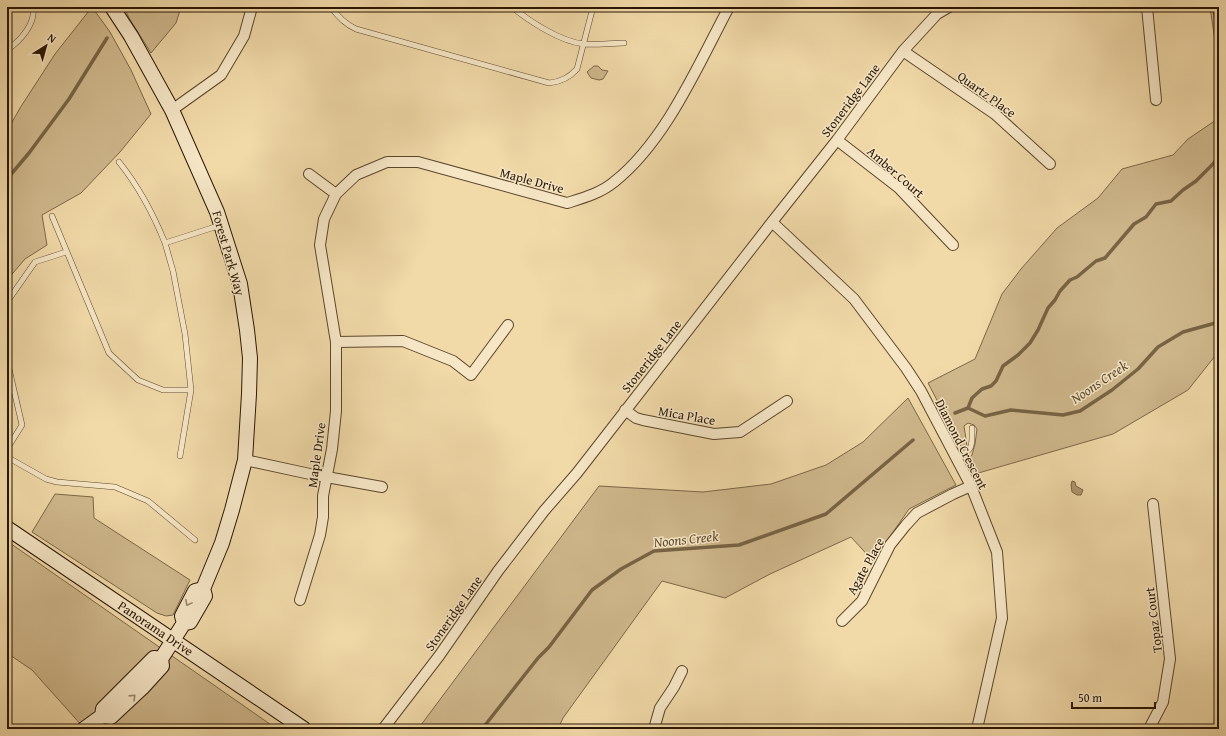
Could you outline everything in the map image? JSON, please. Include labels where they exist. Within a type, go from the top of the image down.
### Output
[{"type":"street","name":"Forest Park Way","points":[[84,729],[102,716],[111,717],[142,688],[162,666],[161,659],[184,623],[190,622],[205,596],[203,589],[222,543],[245,460],[249,394],[250,358],[240,284],[222,225],[172,110],[131,36],[112,7]]},
{"type":"street","points":[[172,110],[221,75],[244,36],[252,7]]},
{"type":"street","name":"Maple Drive","points":[[300,600],[320,535],[336,411],[336,342],[320,245],[324,219],[336,194],[356,175],[387,162],[418,162],[567,203],[587,197],[614,183],[640,156],[673,113],[729,7]]},
{"type":"street","name":"Stoneridge Lane","points":[[383,729],[439,656],[498,571],[539,517],[577,473],[837,140],[903,51],[937,14],[949,7]]},
{"type":"street","points":[[1147,7],[1156,100]]},
{"type":"street","name":"Quartz Place","points":[[903,51],[995,114],[1050,164]]},
{"type":"street","name":"Amber Court","points":[[837,140],[899,188],[952,244]]},
{"type":"street","points":[[309,174],[336,194]]},
{"type":"street","name":"Diamond Crescent","points":[[772,222],[854,299],[906,368],[921,391],[970,486],[997,552],[1002,618],[978,729]]},
{"type":"street","points":[[336,342],[403,341],[454,361],[471,375],[508,325]]},
{"type":"street","name":"Mica Place","points":[[625,410],[636,418],[643,420],[714,434],[740,432],[787,401]]},
{"type":"street","points":[[245,460],[382,487]]},
{"type":"street","name":"Agate Place","points":[[842,621],[862,601],[890,545],[917,513],[970,486]]},
{"type":"street","name":"Topaz Court","points":[[1150,729],[1163,702],[1170,659],[1153,504]]},
{"type":"street","name":"Panorama Drive","points":[[7,528],[304,729]]},
{"type":"street","points":[[654,729],[660,708],[674,687],[682,670]]},
{"type":"lane","points":[[7,50],[21,37],[32,20],[34,13],[33,7]]},
{"type":"lane","points":[[331,7],[338,17],[347,25],[356,30],[549,83],[563,80],[571,76],[577,69],[593,7]]},
{"type":"lane","points":[[512,7],[520,14],[561,38],[583,44],[624,43]]},
{"type":"lane","points":[[119,162],[142,195],[155,218],[165,243],[173,270],[185,334],[191,390],[180,456]]},
{"type":"lane","points":[[52,216],[109,353],[138,380],[163,390],[191,390]]},
{"type":"lane","points":[[165,243],[222,225]]},
{"type":"lane","points":[[7,302],[36,262],[66,252]]},
{"type":"lane","points":[[7,360],[22,426],[7,449]]},
{"type":"lane","points":[[956,458],[970,450],[972,445],[972,428]]},
{"type":"lane","points":[[7,457],[46,479],[57,482],[115,487],[148,501],[195,540]]},
{"type":"shaded area","points":[[92,7],[110,32],[131,70],[151,114],[120,152],[81,193],[42,215],[47,245],[25,259],[7,280],[7,131],[55,54]]},
{"type":"shaded area","points":[[124,7],[181,7],[176,23],[151,53],[129,18]]},
{"type":"shaded area","points":[[1210,7],[1219,7],[1219,68]]},
{"type":"shaded area","points":[[594,66],[598,66],[602,70],[608,71],[603,79],[599,80],[591,78],[587,72]]},
{"type":"shaded area","points":[[1219,118],[1219,351],[1188,390],[1113,434],[975,474],[967,459],[972,455],[977,429],[974,425],[968,423],[964,426],[967,446],[963,450],[928,383],[975,359],[1002,294],[1021,269],[1057,228],[1098,198],[1122,169],[1173,155],[1188,139]]},
{"type":"shaded area","points":[[908,398],[956,485],[909,509],[873,561],[851,537],[770,574],[725,598],[662,581],[563,718],[558,729],[418,729],[599,486],[703,492],[771,484],[826,465],[863,442]]},
{"type":"shaded area","points":[[1072,481],[1075,482],[1076,486],[1083,490],[1081,495],[1077,495],[1072,492]]},
{"type":"shaded area","points":[[55,494],[93,497],[94,518],[190,580],[173,615],[166,616],[157,613],[32,532]]},
{"type":"shaded area","points":[[7,541],[277,729],[101,729],[83,727],[32,670],[7,653]]},
{"type":"waterway","points":[[1214,7],[1219,46]]},
{"type":"waterway","points":[[7,179],[29,153],[69,99],[107,38]]},
{"type":"waterway","points":[[968,408],[972,398],[982,389],[991,386],[996,381],[1003,366],[1018,355],[1030,343],[1048,308],[1070,280],[1077,277],[1096,261],[1105,258],[1134,224],[1146,217],[1156,204],[1171,201],[1196,181],[1219,157]]},
{"type":"waterway","name":"Noons Creek","points":[[955,413],[968,408],[985,416],[1011,410],[1063,415],[1080,411],[1112,390],[1138,369],[1158,347],[1183,332],[1219,322]]},
{"type":"waterway","name":"Noons Creek","points":[[482,729],[538,658],[549,647],[592,590],[621,569],[654,551],[739,545],[826,514],[913,440]]}]
